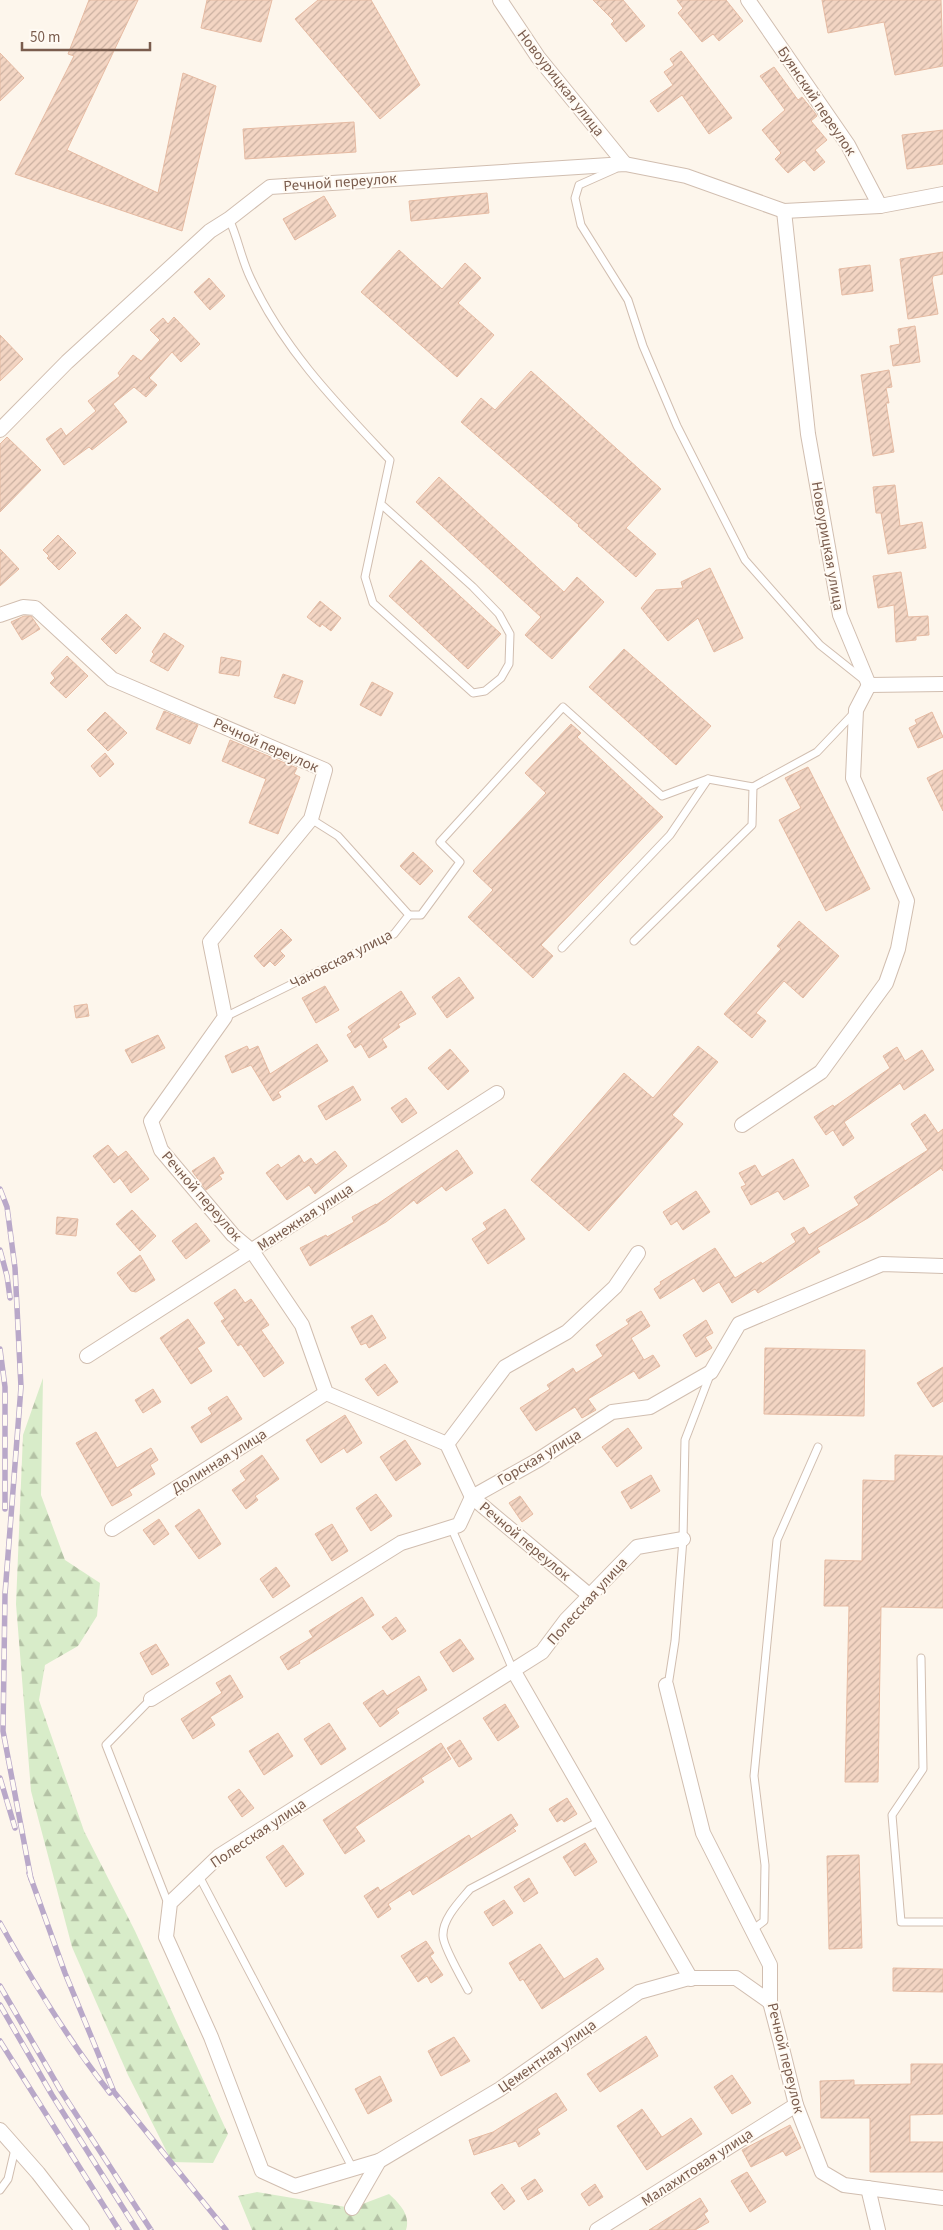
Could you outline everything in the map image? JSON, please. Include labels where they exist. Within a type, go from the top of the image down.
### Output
[{"type":"street","name":"Новоурицкая улица","points":[[500,0],[538,57],[625,164]]},
{"type":"street","name":"Буянский переулок","points":[[748,0],[848,145],[880,206]]},
{"type":"street","name":"Речной переулок","points":[[0,430],[67,362],[181,257],[210,231],[229,220],[270,187],[625,164],[686,176],[784,211]]},
{"type":"street","points":[[784,211],[880,206],[943,194]]},
{"type":"street","name":"Новоурицкая улица","points":[[784,211],[808,434],[838,606],[869,684]]},
{"type":"street","name":"Речной переулок","points":[[0,615],[23,607],[35,608],[112,679],[324,770],[311,819],[210,942],[225,1017],[151,1121],[161,1150],[233,1235],[252,1251],[302,1325],[326,1393]]},
{"type":"street","points":[[742,1125],[820,1072],[886,983],[898,949],[907,901],[854,778],[856,710],[869,684],[943,684]]},
{"type":"street","name":"Манежная улица","points":[[87,1356],[497,1093]]},
{"type":"street","points":[[326,1393],[447,1444],[505,1367],[567,1332],[614,1287],[638,1253]]},
{"type":"street","name":"Горская улица","points":[[472,1496],[538,1460],[612,1412],[650,1407],[711,1372],[739,1324],[882,1264],[943,1266]]},
{"type":"street","name":"Долинная улица","points":[[112,1529],[326,1393]]},
{"type":"street","name":"Речной переулок","points":[[447,1444],[472,1496],[589,1595]]},
{"type":"street","points":[[151,1699],[401,1543],[459,1525],[472,1496]]},
{"type":"street","name":"Полесская улица","points":[[169,1906],[219,1856],[542,1652],[589,1595],[637,1547],[683,1539]]},
{"type":"street","points":[[513,1670],[691,1979]]},
{"type":"street","name":"Речной переулок","points":[[667,1686],[703,1834],[770,1965],[770,2002],[796,2105],[809,2143],[822,2172],[844,2186],[943,2198]]},
{"type":"street","points":[[169,1906],[166,1937],[211,2037],[262,2171],[295,2186],[379,2161]]},
{"type":"street","name":"Цементная улица","points":[[352,2208],[379,2161],[500,2089],[639,1992],[691,1979],[736,1978],[770,2002]]},
{"type":"street","name":"Малахитовая улица","points":[[597,2230],[796,2105]]},
{"type":"street","points":[[0,2130],[38,2173],[82,2230]]},
{"type":"street","points":[[868,2188],[878,2230]]},
{"type":"lane","points":[[625,164],[579,185],[575,198],[581,226],[628,300],[643,346],[677,426],[744,560],[820,645],[869,684]]},
{"type":"lane","points":[[229,220],[250,277],[296,356],[319,384],[390,460],[365,577],[373,603],[473,693],[484,691],[501,678],[509,664],[510,634],[499,614],[473,587],[381,504]]},
{"type":"lane","points":[[311,819],[338,836],[409,915],[421,915],[460,862],[440,842],[563,707],[662,796],[708,779],[753,787],[817,752],[856,710]]},
{"type":"lane","points":[[562,948],[670,835],[708,779]]},
{"type":"lane","points":[[634,941],[752,825],[753,787]]},
{"type":"lane","name":"Чановская улица","points":[[225,1017],[394,934],[409,915]]},
{"type":"lane","points":[[667,1686],[675,1641],[683,1539],[685,1440],[711,1372]]},
{"type":"lane","points":[[752,1930],[764,1921],[765,1865],[754,1776],[777,1540],[818,1446]]},
{"type":"lane","points":[[451,1528],[513,1670]]},
{"type":"lane","points":[[921,1658],[923,1768],[892,1815],[900,1912],[901,1922],[943,1922]]},
{"type":"lane","points":[[151,1699],[106,1745],[169,1906]]},
{"type":"lane","points":[[468,1990],[443,1937],[446,1922],[470,1889],[600,1821]]},
{"type":"lane","points":[[199,1876],[354,2169]]},
{"type":"lane","points":[[0,2190],[8,2180],[15,2149]]},
{"type":"green space","points":[[43,1378],[41,1495],[65,1560],[100,1583],[97,1616],[78,1646],[45,1665],[39,1700],[84,1831],[135,1931],[228,2134],[213,2163],[172,2162],[128,2075],[72,1947],[31,1791],[16,1604],[23,1435]]},
{"type":"green space","points":[[257,2192],[352,2208],[389,2194],[400,2205],[405,2214],[407,2219],[406,2230],[252,2230],[238,2196]]},
{"type":"building","points":[[89,0],[138,0],[67,150],[158,193],[183,73],[216,86],[182,231],[15,174],[74,56],[68,54]]},
{"type":"building","points":[[207,0],[272,0],[261,42],[201,28]]},
{"type":"building","points":[[318,0],[371,0],[420,85],[380,119],[295,19]]},
{"type":"building","points":[[593,0],[623,0],[645,26],[626,42],[611,24],[614,21]]},
{"type":"building","points":[[677,0],[726,0],[743,21],[719,41],[713,34],[702,42],[678,13],[683,8]]},
{"type":"building","points":[[822,0],[941,0],[943,66],[895,75],[884,22],[828,33]]},
{"type":"building","points":[[681,51],[732,118],[709,134],[682,95],[658,112],[650,101],[673,85],[664,72],[674,65],[670,59]]},
{"type":"building","points":[[0,53],[24,78],[0,101]]},
{"type":"building","points":[[774,67],[798,100],[802,97],[815,113],[817,116],[811,121],[827,140],[815,150],[825,162],[814,171],[804,160],[788,173],[775,159],[781,153],[762,130],[785,110],[760,76]]},
{"type":"building","points":[[354,122],[356,152],[245,159],[243,129]]},
{"type":"building","points":[[943,130],[943,164],[907,169],[902,135]]},
{"type":"building","points":[[487,193],[489,213],[411,221],[409,201]]},
{"type":"building","points":[[324,196],[336,216],[295,240],[283,219]]},
{"type":"building","points":[[399,250],[442,289],[465,263],[481,278],[458,303],[494,335],[457,377],[361,292]]},
{"type":"building","points":[[943,252],[943,274],[933,276],[932,280],[938,314],[908,319],[900,259]]},
{"type":"building","points":[[870,265],[873,291],[842,295],[839,269]]},
{"type":"building","points":[[209,278],[225,296],[210,310],[194,292]]},
{"type":"building","points":[[174,317],[200,344],[181,362],[172,352],[149,378],[157,385],[146,397],[134,387],[113,404],[127,422],[92,450],[89,447],[64,465],[46,439],[61,428],[66,436],[96,411],[88,401],[120,376],[118,373],[133,355],[141,361],[160,340],[150,330],[163,318],[168,324]]},
{"type":"building","points":[[915,326],[920,362],[893,366],[890,346],[900,344],[898,329]]},
{"type":"building","points":[[0,335],[23,359],[0,381]]},
{"type":"building","points":[[889,370],[892,387],[886,388],[889,403],[886,403],[894,452],[873,456],[861,375]]},
{"type":"building","points":[[531,371],[661,489],[626,528],[656,554],[636,577],[461,422],[481,398],[495,410]]},
{"type":"building","points":[[7,437],[41,470],[0,512],[0,444]]},
{"type":"building","points":[[439,477],[564,592],[577,577],[604,602],[552,659],[525,635],[541,617],[416,502]]},
{"type":"building","points":[[895,485],[900,526],[922,522],[926,548],[888,554],[881,513],[876,513],[873,487]]},
{"type":"building","points":[[58,535],[76,553],[59,570],[47,558],[49,556],[43,550]]},
{"type":"building","points":[[0,549],[19,569],[0,586]]},
{"type":"building","points":[[421,560],[501,634],[468,669],[389,596]]},
{"type":"building","points":[[710,568],[743,638],[714,652],[698,618],[668,641],[641,608],[656,590],[683,588],[681,582]]},
{"type":"building","points":[[901,572],[908,617],[928,616],[929,635],[916,636],[916,640],[896,642],[894,605],[878,608],[873,576]]},
{"type":"building","points":[[320,601],[341,618],[331,631],[322,624],[320,627],[307,617]]},
{"type":"building","points":[[126,614],[141,628],[116,654],[101,639]]},
{"type":"building","points":[[24,616],[31,616],[40,629],[22,640],[11,622]]},
{"type":"building","points":[[164,633],[184,646],[168,671],[150,661],[154,654],[152,652]]},
{"type":"building","points":[[624,649],[711,726],[676,765],[589,687]]},
{"type":"building","points":[[67,656],[88,676],[66,698],[50,683],[55,678],[51,673]]},
{"type":"building","points":[[221,657],[241,661],[239,676],[219,673]]},
{"type":"building","points":[[283,674],[303,681],[295,704],[274,697]]},
{"type":"building","points":[[372,682],[393,693],[381,716],[360,705]]},
{"type":"building","points":[[164,711],[198,725],[190,744],[156,729]]},
{"type":"building","points":[[105,712],[127,733],[108,751],[87,730]]},
{"type":"building","points":[[932,712],[943,737],[918,748],[909,728],[917,724],[915,720]]},
{"type":"building","points":[[571,724],[581,733],[577,737],[663,817],[541,945],[553,956],[533,978],[468,917],[493,890],[473,871],[546,793],[525,773]]},
{"type":"building","points":[[230,740],[297,768],[294,774],[300,777],[278,834],[249,823],[266,779],[222,761]]},
{"type":"building","points":[[105,753],[114,764],[100,777],[91,766]]},
{"type":"building","points":[[808,767],[870,889],[826,911],[779,820],[801,808],[785,778]]},
{"type":"building","points":[[943,770],[943,811],[927,778]]},
{"type":"building","points":[[413,852],[433,871],[420,885],[400,866]]},
{"type":"building","points":[[799,921],[839,956],[803,998],[784,981],[756,1013],[766,1021],[752,1038],[724,1014],[781,949],[777,946]]},
{"type":"building","points":[[281,929],[292,940],[280,951],[285,956],[275,966],[270,961],[264,967],[254,956]]},
{"type":"building","points":[[459,977],[474,998],[447,1018],[432,997]]},
{"type":"building","points":[[325,986],[339,1010],[316,1023],[302,998]]},
{"type":"building","points":[[401,991],[416,1014],[398,1024],[400,1027],[382,1039],[387,1047],[369,1058],[361,1044],[355,1048],[347,1035],[352,1032],[348,1027]]},
{"type":"building","points":[[87,1004],[89,1016],[76,1018],[74,1006]]},
{"type":"building","points":[[158,1035],[165,1048],[132,1063],[125,1050]]},
{"type":"building","points":[[317,1044],[328,1061],[278,1092],[281,1097],[273,1101],[251,1065],[232,1073],[225,1056],[247,1046],[249,1050],[258,1046],[270,1074]]},
{"type":"building","points":[[698,1046],[718,1062],[672,1115],[683,1124],[589,1231],[531,1180],[624,1073],[653,1098]]},
{"type":"building","points":[[897,1047],[905,1061],[922,1050],[934,1070],[904,1090],[900,1083],[844,1122],[854,1138],[843,1146],[833,1130],[826,1135],[814,1117],[833,1105],[834,1107],[890,1068],[883,1056]]},
{"type":"building","points":[[450,1049],[469,1071],[448,1090],[428,1068]]},
{"type":"building","points":[[353,1086],[361,1100],[326,1120],[318,1106]]},
{"type":"building","points":[[406,1098],[417,1113],[402,1123],[391,1108]]},
{"type":"building","points":[[925,1114],[938,1133],[943,1129],[943,1171],[941,1168],[868,1218],[817,1248],[820,1252],[758,1293],[755,1289],[732,1303],[719,1282],[703,1292],[694,1278],[660,1299],[654,1289],[661,1284],[660,1282],[715,1248],[735,1278],[761,1262],[762,1264],[796,1242],[791,1234],[804,1227],[809,1235],[859,1205],[854,1197],[928,1150],[911,1124]]},
{"type":"building","points":[[108,1145],[118,1157],[126,1151],[149,1179],[131,1193],[120,1178],[114,1183],[93,1156]]},
{"type":"building","points":[[457,1150],[473,1173],[446,1191],[442,1186],[417,1204],[414,1200],[386,1222],[310,1266],[300,1248],[326,1235],[327,1237],[354,1222],[352,1217],[376,1205]]},
{"type":"building","points":[[335,1151],[347,1166],[315,1194],[309,1185],[287,1200],[266,1173],[278,1164],[281,1168],[299,1155],[304,1163],[311,1158],[316,1165]]},
{"type":"building","points":[[214,1157],[224,1173],[219,1175],[222,1179],[206,1190],[192,1171]]},
{"type":"building","points":[[793,1159],[809,1186],[784,1200],[778,1191],[751,1205],[741,1187],[746,1185],[739,1173],[755,1165],[762,1177]]},
{"type":"building","points":[[696,1191],[710,1212],[683,1230],[677,1221],[671,1225],[663,1212]]},
{"type":"building","points":[[505,1209],[525,1239],[488,1264],[472,1239],[487,1229],[483,1223]]},
{"type":"building","points":[[132,1210],[156,1236],[140,1251],[116,1224]]},
{"type":"building","points":[[57,1217],[78,1219],[76,1236],[56,1234]]},
{"type":"building","points":[[196,1223],[210,1241],[186,1259],[172,1241]]},
{"type":"building","points":[[140,1255],[155,1280],[136,1292],[131,1291],[117,1273]]},
{"type":"building","points":[[235,1289],[245,1303],[251,1299],[269,1325],[261,1330],[284,1363],[264,1377],[241,1344],[238,1346],[221,1321],[225,1319],[214,1303]]},
{"type":"building","points":[[641,1311],[650,1326],[631,1338],[644,1360],[653,1355],[660,1366],[639,1379],[634,1371],[588,1399],[596,1410],[582,1418],[575,1407],[536,1431],[520,1408],[550,1389],[547,1385],[573,1368],[576,1373],[603,1356],[596,1345],[629,1324],[626,1320]]},
{"type":"building","points":[[372,1315],[386,1338],[369,1348],[366,1343],[361,1345],[351,1327]]},
{"type":"building","points":[[188,1319],[205,1343],[197,1348],[212,1371],[191,1384],[160,1338]]},
{"type":"building","points":[[706,1320],[713,1333],[705,1337],[712,1348],[696,1357],[683,1335]]},
{"type":"building","points":[[765,1348],[865,1350],[864,1416],[764,1414]]},
{"type":"building","points":[[385,1364],[398,1382],[378,1396],[365,1379]]},
{"type":"building","points":[[943,1367],[943,1401],[933,1407],[917,1383]]},
{"type":"building","points":[[153,1389],[161,1402],[143,1413],[135,1400]]},
{"type":"building","points":[[227,1396],[242,1419],[201,1443],[191,1427],[212,1414],[208,1408]]},
{"type":"building","points":[[345,1415],[362,1443],[347,1453],[344,1448],[321,1463],[306,1440]]},
{"type":"building","points":[[628,1428],[642,1448],[617,1467],[602,1447]]},
{"type":"building","points":[[96,1432],[117,1468],[151,1448],[158,1460],[150,1465],[155,1474],[129,1490],[132,1495],[112,1506],[76,1443]]},
{"type":"building","points":[[405,1440],[421,1464],[396,1481],[380,1457]]},
{"type":"building","points":[[262,1455],[279,1479],[255,1496],[258,1500],[246,1509],[232,1490],[246,1480],[240,1471]]},
{"type":"building","points":[[895,1455],[943,1456],[943,1608],[881,1607],[878,1782],[845,1782],[849,1606],[824,1606],[825,1560],[862,1561],[863,1480],[895,1481]]},
{"type":"building","points":[[651,1475],[660,1491],[631,1509],[621,1492]]},
{"type":"building","points":[[376,1494],[392,1516],[371,1531],[356,1508]]},
{"type":"building","points":[[520,1496],[533,1514],[522,1522],[509,1503]]},
{"type":"building","points":[[199,1509],[221,1544],[199,1559],[175,1526]]},
{"type":"building","points":[[159,1519],[169,1534],[154,1545],[143,1530]]},
{"type":"building","points":[[332,1524],[348,1551],[332,1561],[315,1534]]},
{"type":"building","points":[[276,1567],[290,1586],[273,1598],[260,1579]]},
{"type":"building","points":[[362,1597],[374,1615],[299,1661],[300,1663],[288,1670],[280,1657],[313,1637],[309,1631]]},
{"type":"building","points":[[396,1617],[406,1631],[392,1640],[382,1627]]},
{"type":"building","points":[[460,1639],[474,1659],[453,1672],[440,1652]]},
{"type":"building","points":[[156,1644],[169,1665],[152,1675],[140,1653]]},
{"type":"building","points":[[230,1675],[243,1697],[210,1717],[215,1725],[193,1739],[181,1719],[222,1693],[216,1683]]},
{"type":"building","points":[[419,1676],[427,1690],[396,1709],[399,1713],[380,1727],[363,1703],[383,1690],[387,1696]]},
{"type":"building","points":[[505,1704],[519,1727],[498,1741],[483,1718]]},
{"type":"building","points":[[329,1723],[346,1749],[321,1765],[304,1739]]},
{"type":"building","points":[[278,1733],[293,1756],[264,1775],[249,1751]]},
{"type":"building","points":[[460,1740],[472,1759],[459,1767],[447,1748]]},
{"type":"building","points":[[441,1743],[451,1759],[421,1778],[424,1782],[355,1827],[365,1841],[345,1854],[323,1820]]},
{"type":"building","points":[[239,1789],[254,1808],[242,1817],[228,1797]]},
{"type":"building","points":[[567,1798],[577,1814],[564,1822],[562,1819],[557,1822],[549,1809]]},
{"type":"building","points":[[511,1814],[518,1825],[513,1828],[516,1831],[413,1895],[410,1890],[388,1904],[391,1909],[378,1918],[364,1896],[378,1887],[380,1891],[469,1835],[471,1839]]},
{"type":"building","points":[[585,1843],[597,1862],[575,1876],[563,1857]]},
{"type":"building","points":[[283,1845],[304,1874],[286,1887],[266,1857]]},
{"type":"building","points":[[859,1855],[862,1948],[829,1949],[827,1856]]},
{"type":"building","points":[[529,1878],[538,1893],[524,1902],[514,1887]]},
{"type":"building","points":[[504,1900],[513,1913],[493,1926],[484,1912]]},
{"type":"building","points":[[426,1941],[434,1953],[430,1956],[443,1975],[431,1983],[427,1976],[418,1982],[401,1956]]},
{"type":"building","points":[[540,1944],[564,1979],[597,1958],[604,1969],[542,2009],[523,1979],[520,1981],[509,1963]]},
{"type":"building","points":[[893,1968],[943,1969],[943,1992],[893,1991]]},
{"type":"building","points":[[646,2036],[658,2056],[600,2092],[587,2074]]},
{"type":"building","points":[[454,2037],[470,2061],[441,2076],[428,2051]]},
{"type":"building","points":[[911,2064],[943,2064],[943,2114],[910,2115],[910,2142],[943,2142],[943,2172],[870,2172],[870,2118],[821,2118],[820,2081],[854,2080],[854,2085],[911,2084]]},
{"type":"building","points":[[732,2075],[751,2103],[732,2114],[714,2087]]},
{"type":"building","points":[[380,2076],[392,2101],[368,2114],[355,2089]]},
{"type":"building","points":[[556,2093],[567,2110],[537,2129],[540,2134],[519,2147],[516,2141],[474,2155],[469,2140],[493,2132]]},
{"type":"building","points":[[642,2109],[662,2137],[691,2118],[702,2134],[647,2170],[617,2126]]},
{"type":"building","points":[[790,2125],[801,2148],[786,2156],[783,2151],[751,2167],[742,2150]]},
{"type":"building","points":[[747,2172],[766,2202],[750,2212],[731,2181]]},
{"type":"building","points":[[535,2179],[543,2191],[528,2200],[521,2188]]},
{"type":"building","points":[[502,2184],[515,2201],[504,2210],[491,2193]]},
{"type":"building","points":[[595,2184],[603,2197],[589,2206],[581,2194]]},
{"type":"building","points":[[700,2198],[708,2211],[704,2214],[709,2222],[695,2230],[649,2230]]},
{"type":"railway","points":[[0,1189],[7,1207],[15,1268],[21,1387],[5,1594],[3,1731],[31,1879]]},
{"type":"railway","points":[[0,1250],[7,1276],[10,1298]]},
{"type":"railway","points":[[0,1349],[5,1387],[5,1509]]},
{"type":"railway","points":[[0,1778],[15,1828]]},
{"type":"railway","points":[[29,1873],[65,1973],[114,2092],[226,2230]]},
{"type":"railway","points":[[0,1923],[52,2010],[110,2093]]},
{"type":"railway","points":[[0,1986],[61,2091],[151,2230]]},
{"type":"railway","points":[[0,2005],[52,2095],[137,2230]]},
{"type":"railway","points":[[0,2041],[119,2230]]}]
